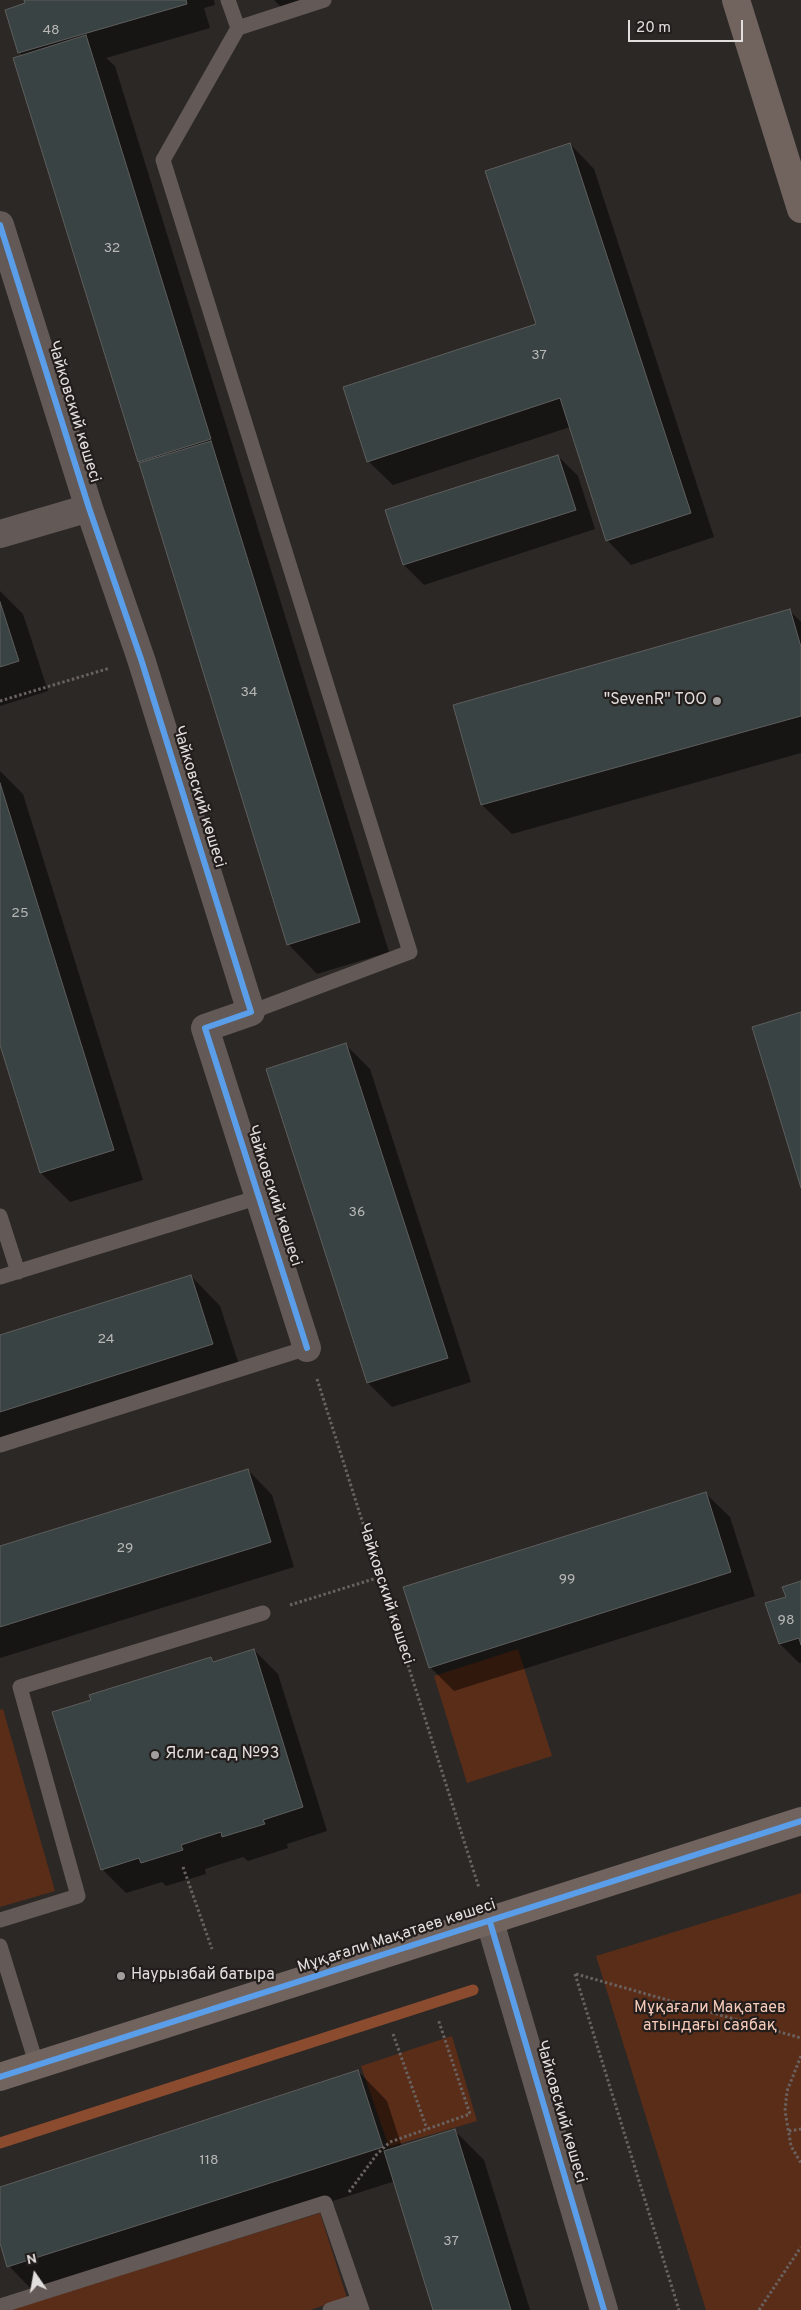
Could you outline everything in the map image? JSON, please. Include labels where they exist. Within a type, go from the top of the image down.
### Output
[{"type":"main road","points":[[736,0],[801,210]]},
{"type":"main road","name":"Мұқағали Мақатаев көшесі","points":[[0,2077],[490,1922],[801,1821]]},
{"type":"street","name":"Чайковский көшесі","points":[[0,225],[89,508],[141,659],[251,1012],[205,1028],[307,1348]]},
{"type":"street","points":[[0,534],[89,508]]},
{"type":"street","name":"Чайковский көшесі","points":[[490,1922],[604,2310]]},
{"type":"lane","points":[[228,0],[238,28]]},
{"type":"lane","points":[[251,1012],[410,952],[163,160],[238,28],[324,0]]},
{"type":"lane","points":[[0,1278],[259,1197]]},
{"type":"lane","points":[[0,1216],[18,1272]]},
{"type":"lane","points":[[0,1445],[307,1348]]},
{"type":"lane","points":[[0,1920],[78,1896],[20,1687],[263,1613]]},
{"type":"lane","points":[[0,1946],[37,2066]]},
{"type":"lane","points":[[0,2306],[325,2203],[360,2305],[330,2310]]},
{"type":"path","points":[[0,701],[141,659]]},
{"type":"path","points":[[263,1613],[380,1577]]},
{"type":"path","points":[[183,1866],[212,1949]]},
{"type":"path","points":[[679,2310],[576,1974],[801,2038]]},
{"type":"path","points":[[330,2218],[377,2154],[390,2142],[470,2114],[438,2019]]},
{"type":"path","points":[[393,2034],[427,2129]]},
{"type":"path","points":[[801,2056],[787,2091],[785,2110],[791,2146],[801,2163]]},
{"type":"path","points":[[789,2131],[801,2129]]},
{"type":"path","points":[[759,2310],[801,2247]]},
{"type":"green space","points":[[518,1649],[552,1756],[467,1783],[434,1676]]},
{"type":"green space","points":[[3,1709],[55,1891],[0,1907],[0,1710]]},
{"type":"green space","name":"Мұқағали Мақатаев атындағы саябақ","points":[[801,1893],[801,2310],[706,2310],[596,1956]]},
{"type":"green space","points":[[452,2036],[477,2121],[389,2147],[361,2066]]},
{"type":"green space","points":[[320,2213],[347,2298],[310,2310],[9,2310]]},
{"type":"building","points":[[24,0],[186,0],[187,4],[18,53],[5,10],[25,3]]},
{"type":"building","points":[[86,35],[211,439],[138,462],[13,58]]},
{"type":"building","points":[[570,143],[691,513],[606,541],[560,398],[367,462],[343,387],[536,324],[485,171]]},
{"type":"building","points":[[211,441],[360,922],[287,945],[139,463]]},
{"type":"building","points":[[558,455],[576,510],[403,565],[385,510]]},
{"type":"building","points":[[0,602],[19,661],[0,667]]},
{"type":"building","points":[[790,609],[801,647],[801,716],[481,805],[453,705]]},
{"type":"building","points":[[0,783],[114,1150],[40,1173],[0,1045]]},
{"type":"building","points":[[801,1012],[801,1188],[752,1027]]},
{"type":"building","points":[[346,1043],[448,1358],[367,1383],[266,1069]]},
{"type":"building","points":[[191,1275],[213,1344],[0,1412],[0,1335]]},
{"type":"building","points":[[248,1469],[271,1542],[0,1627],[0,1546]]},
{"type":"building","points":[[706,1492],[731,1572],[429,1668],[403,1587]]},
{"type":"building","points":[[801,1581],[801,1645],[799,1638],[779,1644],[765,1603],[786,1597],[782,1587]]},
{"type":"building","points":[[254,1649],[303,1807],[263,1820],[265,1824],[222,1837],[221,1832],[181,1845],[183,1850],[141,1863],[139,1858],[101,1870],[52,1712],[91,1700],[89,1695],[211,1657],[213,1662]]},
{"type":"building","points":[[358,2070],[383,2147],[7,2267],[0,2243],[0,2187]]},
{"type":"building","points":[[455,2129],[511,2310],[433,2310],[384,2151]]},
{"type":"waterway","points":[[0,2143],[473,1990]]},
{"type":"cycle path","points":[[0,225],[89,508],[141,659],[251,1012],[205,1028],[307,1348]]},
{"type":"cycle path","points":[[0,2077],[801,1821]]},
{"type":"cycle path","points":[[490,1922],[604,2310]]},
{"type":"place","name":"\"SevenR\" ТОО","points":[[717,701]]},
{"type":"place","name":"Ясли-сад №93","points":[[155,1755]]},
{"type":"place","name":"Наурызбай батыра","points":[[121,1976]]}]
